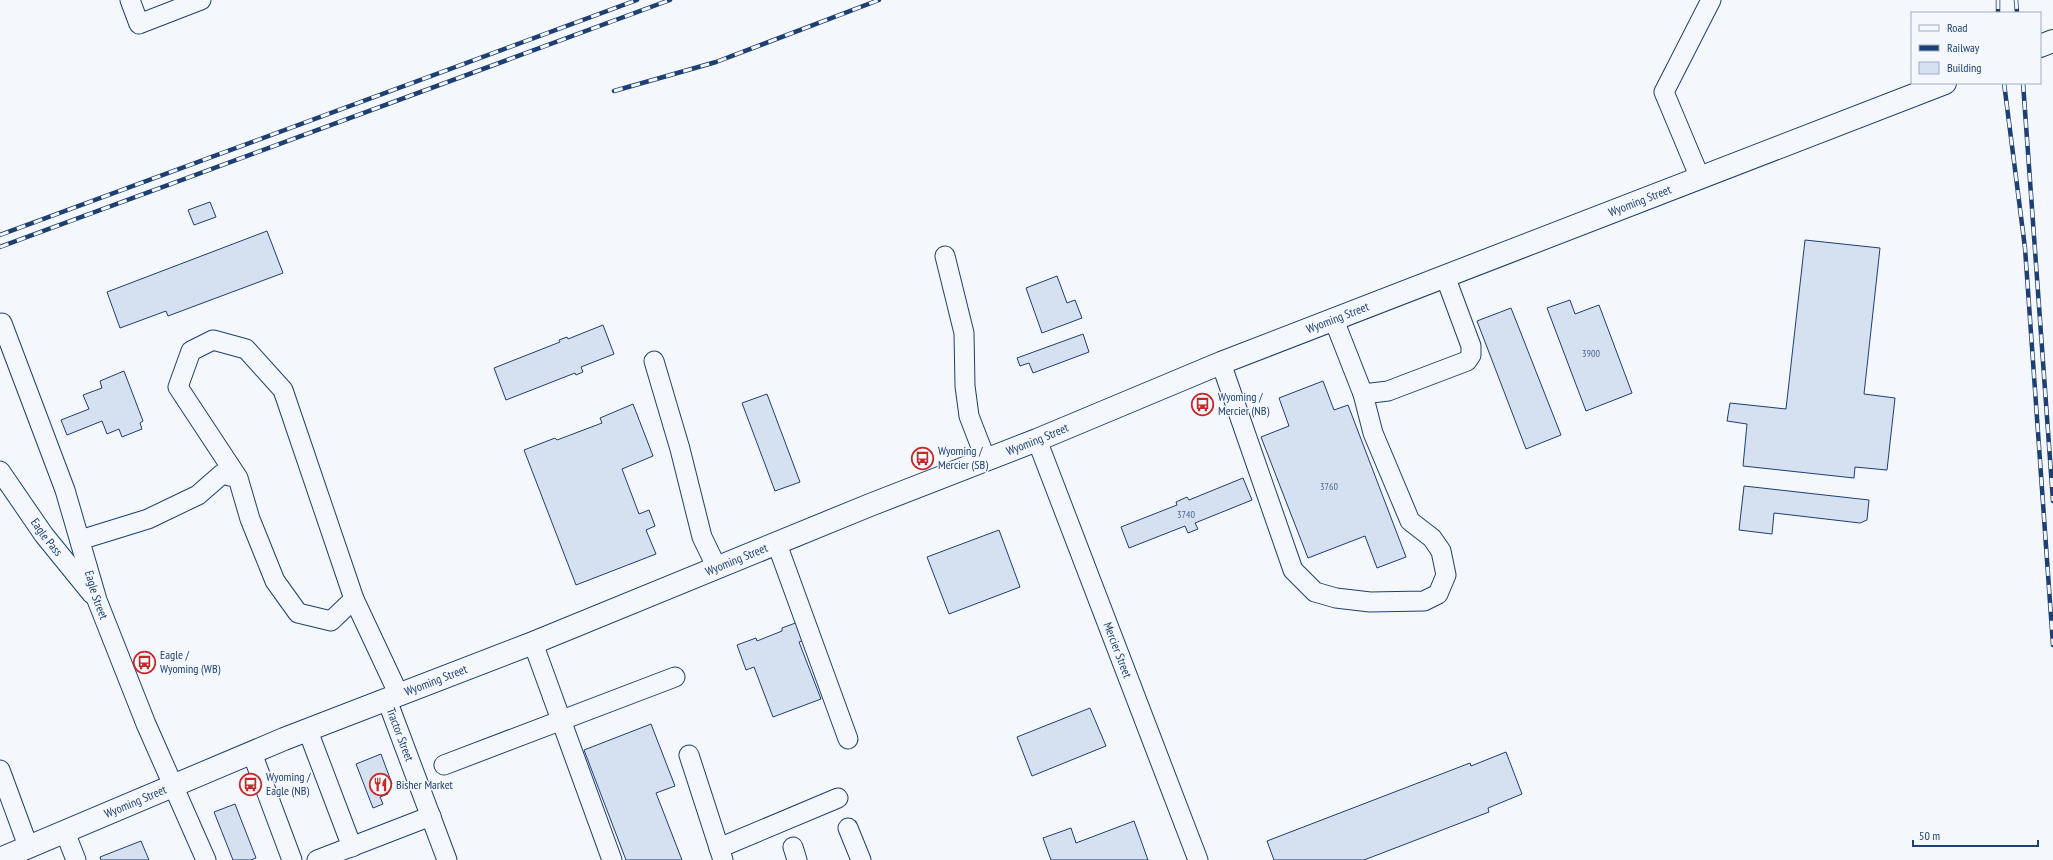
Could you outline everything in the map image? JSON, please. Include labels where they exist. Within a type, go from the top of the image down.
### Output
[{"type":"main road","points":[[2041,46],[2053,41]]},
{"type":"main road","name":"Wyoming Street","points":[[0,858],[65,832],[252,752],[533,643],[1037,440],[1221,363],[1942,84]]},
{"type":"street","points":[[130,0],[139,24],[201,0]]},
{"type":"street","points":[[1700,178],[1664,92],[1711,0]]},
{"type":"street","points":[[945,256],[964,333],[965,386],[969,416],[986,460]]},
{"type":"street","points":[[1363,394],[1388,391],[1467,361],[1471,355],[1471,346],[1445,276]]},
{"type":"street","points":[[1221,363],[1293,570],[1315,592],[1336,598],[1370,602],[1424,601],[1438,594],[1446,575],[1441,551],[1432,538],[1410,521],[1373,432],[1363,394],[1334,320]]},
{"type":"street","name":"Eagle Street","points":[[2,323],[65,490],[97,600],[146,724],[206,860]]},
{"type":"street","name":"Tractor Street","points":[[238,478],[178,388],[191,351],[213,340],[246,349],[283,390],[354,599],[393,698],[430,816],[447,860]]},
{"type":"street","points":[[654,361],[680,449],[702,537],[717,568]]},
{"type":"street","name":"Mercier Street","points":[[1037,440],[1198,860]]},
{"type":"street","name":"Eagle Pass","points":[[0,471],[44,536],[97,600]]},
{"type":"street","points":[[80,540],[148,519],[198,495],[222,474],[238,478],[250,519],[275,581],[298,613],[331,621],[354,599]]},
{"type":"street","points":[[777,544],[848,739]]},
{"type":"street","points":[[533,643],[612,860]]},
{"type":"street","points":[[444,765],[675,677]]},
{"type":"street","points":[[308,731],[352,847]]},
{"type":"street","points":[[252,752],[292,860]]},
{"type":"street","points":[[689,755],[721,854],[838,798]]},
{"type":"street","points":[[0,770],[28,846]]},
{"type":"street","points":[[318,860],[430,816]]},
{"type":"street","points":[[848,828],[861,860]]},
{"type":"street","points":[[65,832],[76,860]]},
{"type":"building","points":[[210,202],[216,217],[194,225],[188,210]]},
{"type":"building","points":[[267,231],[283,273],[168,316],[166,311],[120,328],[107,292]]},
{"type":"building","points":[[1805,240],[1880,248],[1864,394],[1895,398],[1887,470],[1855,467],[1854,478],[1743,466],[1747,424],[1727,421],[1730,403],[1786,409]]},
{"type":"building","points":[[1057,276],[1067,303],[1075,300],[1082,318],[1042,333],[1026,288]]},
{"type":"building","points":[[1570,300],[1575,314],[1599,305],[1632,393],[1586,411],[1547,308]]},
{"type":"building","points":[[1511,308],[1561,435],[1526,449],[1477,321]]},
{"type":"building","points":[[603,325],[614,354],[581,367],[583,372],[576,375],[575,373],[506,400],[494,368],[560,342],[559,340],[567,337],[568,339]]},
{"type":"building","points":[[1083,334],[1089,352],[1033,373],[1029,363],[1020,366],[1017,358]]},
{"type":"building","points":[[124,371],[143,421],[140,423],[142,429],[122,437],[119,429],[107,434],[102,421],[67,435],[61,420],[89,409],[83,395],[102,388],[100,381]]},
{"type":"building","points":[[1323,381],[1334,410],[1348,405],[1406,557],[1377,568],[1365,536],[1308,558],[1261,437],[1289,426],[1279,398]]},
{"type":"building","points":[[767,394],[800,482],[775,491],[742,403]]},
{"type":"building","points":[[633,404],[653,456],[622,469],[639,514],[649,510],[655,526],[646,530],[656,554],[576,585],[524,450],[555,438],[557,440],[602,423],[600,418]]},
{"type":"building","points":[[1243,478],[1252,500],[1195,523],[1198,529],[1188,533],[1185,526],[1129,548],[1121,527],[1177,505],[1176,502],[1187,497],[1189,500]]},
{"type":"building","points":[[1744,486],[1869,500],[1867,520],[1860,523],[1774,513],[1772,534],[1739,530]]},
{"type":"building","points":[[999,530],[1020,587],[949,614],[927,557]]},
{"type":"building","points":[[798,622],[804,640],[799,642],[821,699],[773,717],[754,667],[746,670],[737,645],[756,638],[757,641],[782,631],[782,628]]},
{"type":"building","points":[[1090,708],[1106,746],[1032,776],[1017,737]]},
{"type":"building","points":[[651,724],[675,786],[656,793],[682,860],[626,860],[584,750]]},
{"type":"building","points":[[1506,752],[1522,794],[1488,808],[1489,812],[1364,860],[1274,860],[1267,841],[1470,763],[1471,766]]},
{"type":"building","points":[[381,754],[392,784],[385,787],[388,794],[380,797],[383,804],[373,808],[356,764]]},
{"type":"building","points":[[235,804],[256,858],[251,860],[233,860],[214,812]]},
{"type":"building","points":[[1134,821],[1148,860],[1051,860],[1043,838],[1071,828],[1076,843]]},
{"type":"building","points":[[141,841],[149,860],[101,860],[100,857]]},
{"type":"railway","points":[[0,235],[637,0]]},
{"type":"railway","points":[[0,247],[670,0]]},
{"type":"railway","points":[[614,91],[716,62],[879,0]]},
{"type":"railway","points":[[1998,0],[1998,12]]},
{"type":"railway","points":[[2016,0],[2017,12]]},
{"type":"railway","points":[[2004,84],[2025,248],[2053,645]]},
{"type":"railway","points":[[2023,84],[2053,501]]},
{"type":"place","name":"Wyoming / Mercier (NB)","points":[[1202,404]]},
{"type":"place","name":"Wyoming / Mercier (SB)","points":[[922,458]]},
{"type":"place","name":"Eagle / Wyoming (WB)","points":[[144,662]]},
{"type":"place","name":"Wyoming / Eagle (NB)","points":[[250,784]]},
{"type":"place","name":"Bisher Market","points":[[381,785]]}]
